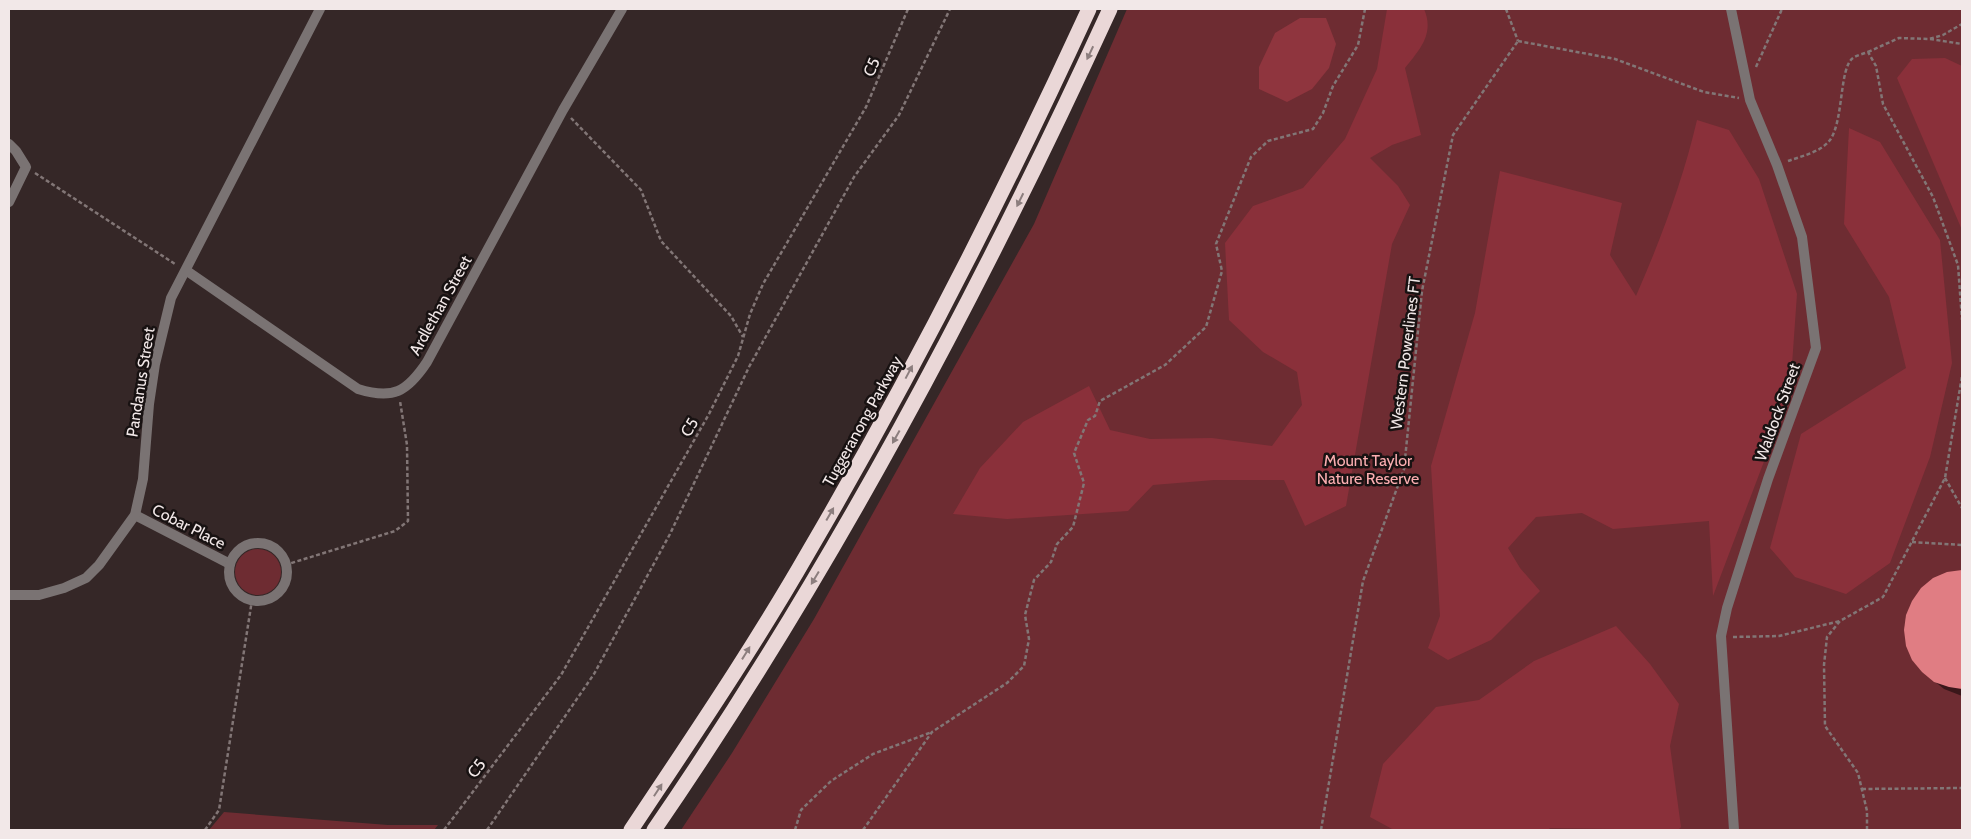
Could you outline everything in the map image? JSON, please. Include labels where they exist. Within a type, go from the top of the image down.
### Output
[{"type":"highway","name":"Tuggeranong Parkway","points":[[631,830],[768,618],[885,418],[980,238],[1036,126],[1089,9]]},
{"type":"highway","points":[[654,830],[774,645],[910,412],[973,294],[1033,173],[1110,9]]},
{"type":"street","name":"Pandanus Street","points":[[9,594],[39,595],[64,588],[86,578],[99,565],[135,515],[143,479],[154,364],[171,298],[320,9]]},
{"type":"street","name":"Ardlethan Street","points":[[398,392],[411,383],[427,362],[563,110],[622,9]]},
{"type":"street","name":"Waldock Street","points":[[1731,9],[1750,100],[1777,166],[1802,237],[1816,348],[1768,479],[1727,608],[1721,636],[1734,830]]},
{"type":"street","points":[[9,144],[26,167],[9,202]]},
{"type":"street","points":[[186,272],[358,389],[387,395],[398,392]]},
{"type":"street","name":"Cobar Place","points":[[135,515],[230,564]]},
{"type":"street","name":"Cobar Place","points":[[252,600],[242,597],[232,586],[229,576],[230,564],[240,549],[249,545],[259,544],[273,548],[286,565]]},
{"type":"street","points":[[252,600],[266,600],[279,592],[286,578],[286,565]]},
{"type":"path","name":"C5","points":[[444,830],[561,674],[709,414],[738,356],[750,314],[763,284],[866,106],[908,9]]},
{"type":"path","points":[[487,830],[594,674],[670,534],[749,367],[854,177],[899,115],[950,9]]},
{"type":"path","points":[[795,830],[801,810],[831,781],[873,754],[932,732],[1007,683],[1024,666],[1029,639],[1025,615],[1034,580],[1051,562],[1057,544],[1073,527],[1084,483],[1074,453],[1088,420],[1095,416],[1100,402],[1165,365],[1206,326],[1222,271],[1216,244],[1251,157],[1268,141],[1312,129],[1323,113],[1333,86],[1358,45],[1365,9]]},
{"type":"path","points":[[1506,9],[1518,41],[1615,58],[1704,92],[1750,100]]},
{"type":"path","points":[[1747,86],[1782,9]]},
{"type":"path","points":[[1929,39],[1943,35],[1962,24]]},
{"type":"path","points":[[1777,166],[1818,150],[1830,140],[1839,118],[1845,70],[1852,59],[1899,38],[1929,39],[1962,44]]},
{"type":"path","name":"Western Powerlines FT","points":[[1322,830],[1363,581],[1404,469],[1422,291],[1453,135],[1518,41]]},
{"type":"path","points":[[1868,52],[1876,66],[1882,104],[1933,197],[1958,265],[1962,320]]},
{"type":"path","points":[[563,110],[641,190],[661,241],[731,316],[743,337]]},
{"type":"path","points":[[26,167],[186,272]]},
{"type":"path","points":[[1721,636],[1779,636],[1840,621],[1882,597],[1946,478],[1962,376]]},
{"type":"path","points":[[286,565],[395,531],[408,521],[407,445],[398,392]]},
{"type":"path","points":[[1946,478],[1962,508]]},
{"type":"path","points":[[1912,542],[1962,545]]},
{"type":"path","points":[[205,830],[218,810],[252,600]]},
{"type":"path","points":[[1840,621],[1827,637],[1824,665],[1825,726],[1858,773],[1867,811],[1867,830]]},
{"type":"path","points":[[863,830],[932,732]]},
{"type":"path","points":[[1862,789],[1962,788]]},
{"type":"green space","name":"Mount Taylor Nature Reserve","points":[[1127,9],[1962,9],[1962,830],[681,830],[732,753],[814,619],[1034,224]]},
{"type":"green space","points":[[254,549],[262,549],[271,553],[277,559],[281,572],[277,585],[271,591],[262,595],[254,595],[245,591],[239,585],[235,576],[235,568],[239,559],[245,553]]},
{"type":"green space","points":[[224,812],[388,825],[438,825],[434,830],[209,830]]},
{"type":"shaded area","points":[[1387,9],[1424,9],[1427,18],[1427,34],[1424,41],[1405,68],[1421,135],[1392,145],[1370,158],[1398,186],[1410,205],[1392,244],[1346,506],[1305,526],[1284,480],[1214,480],[1153,485],[1128,511],[1007,519],[953,514],[980,468],[1023,422],[1089,386],[1110,430],[1150,439],[1212,438],[1272,446],[1302,405],[1297,372],[1263,352],[1229,320],[1225,243],[1253,206],[1303,188],[1345,139],[1377,69]]},
{"type":"shaded area","points":[[1300,18],[1326,18],[1336,44],[1329,68],[1312,89],[1287,102],[1259,89],[1259,67],[1275,33]]},
{"type":"shaded area","points":[[1945,58],[1962,66],[1962,230],[1897,78],[1912,59]]},
{"type":"shaded area","points":[[1697,120],[1729,130],[1759,179],[1797,294],[1790,393],[1713,596],[1709,521],[1613,529],[1582,513],[1536,517],[1508,548],[1520,568],[1540,591],[1491,640],[1448,660],[1428,648],[1440,616],[1431,466],[1475,313],[1500,171],[1622,203],[1610,255],[1636,296],[1671,209]]},
{"type":"shaded area","points":[[1849,128],[1880,142],[1940,240],[1952,363],[1930,457],[1890,563],[1846,594],[1795,577],[1770,548],[1801,434],[1906,368],[1889,297],[1844,224]]},
{"type":"shaded area","points":[[1616,626],[1650,664],[1679,704],[1670,746],[1681,827],[1678,830],[1550,828],[1548,830],[1394,830],[1370,817],[1383,764],[1436,707],[1479,700],[1534,661]]},
{"type":"building","points":[[1962,570],[1962,689],[1934,682],[1922,672],[1912,660],[1906,646],[1904,630],[1906,615],[1912,601],[1921,588],[1933,578],[1947,572]]}]
